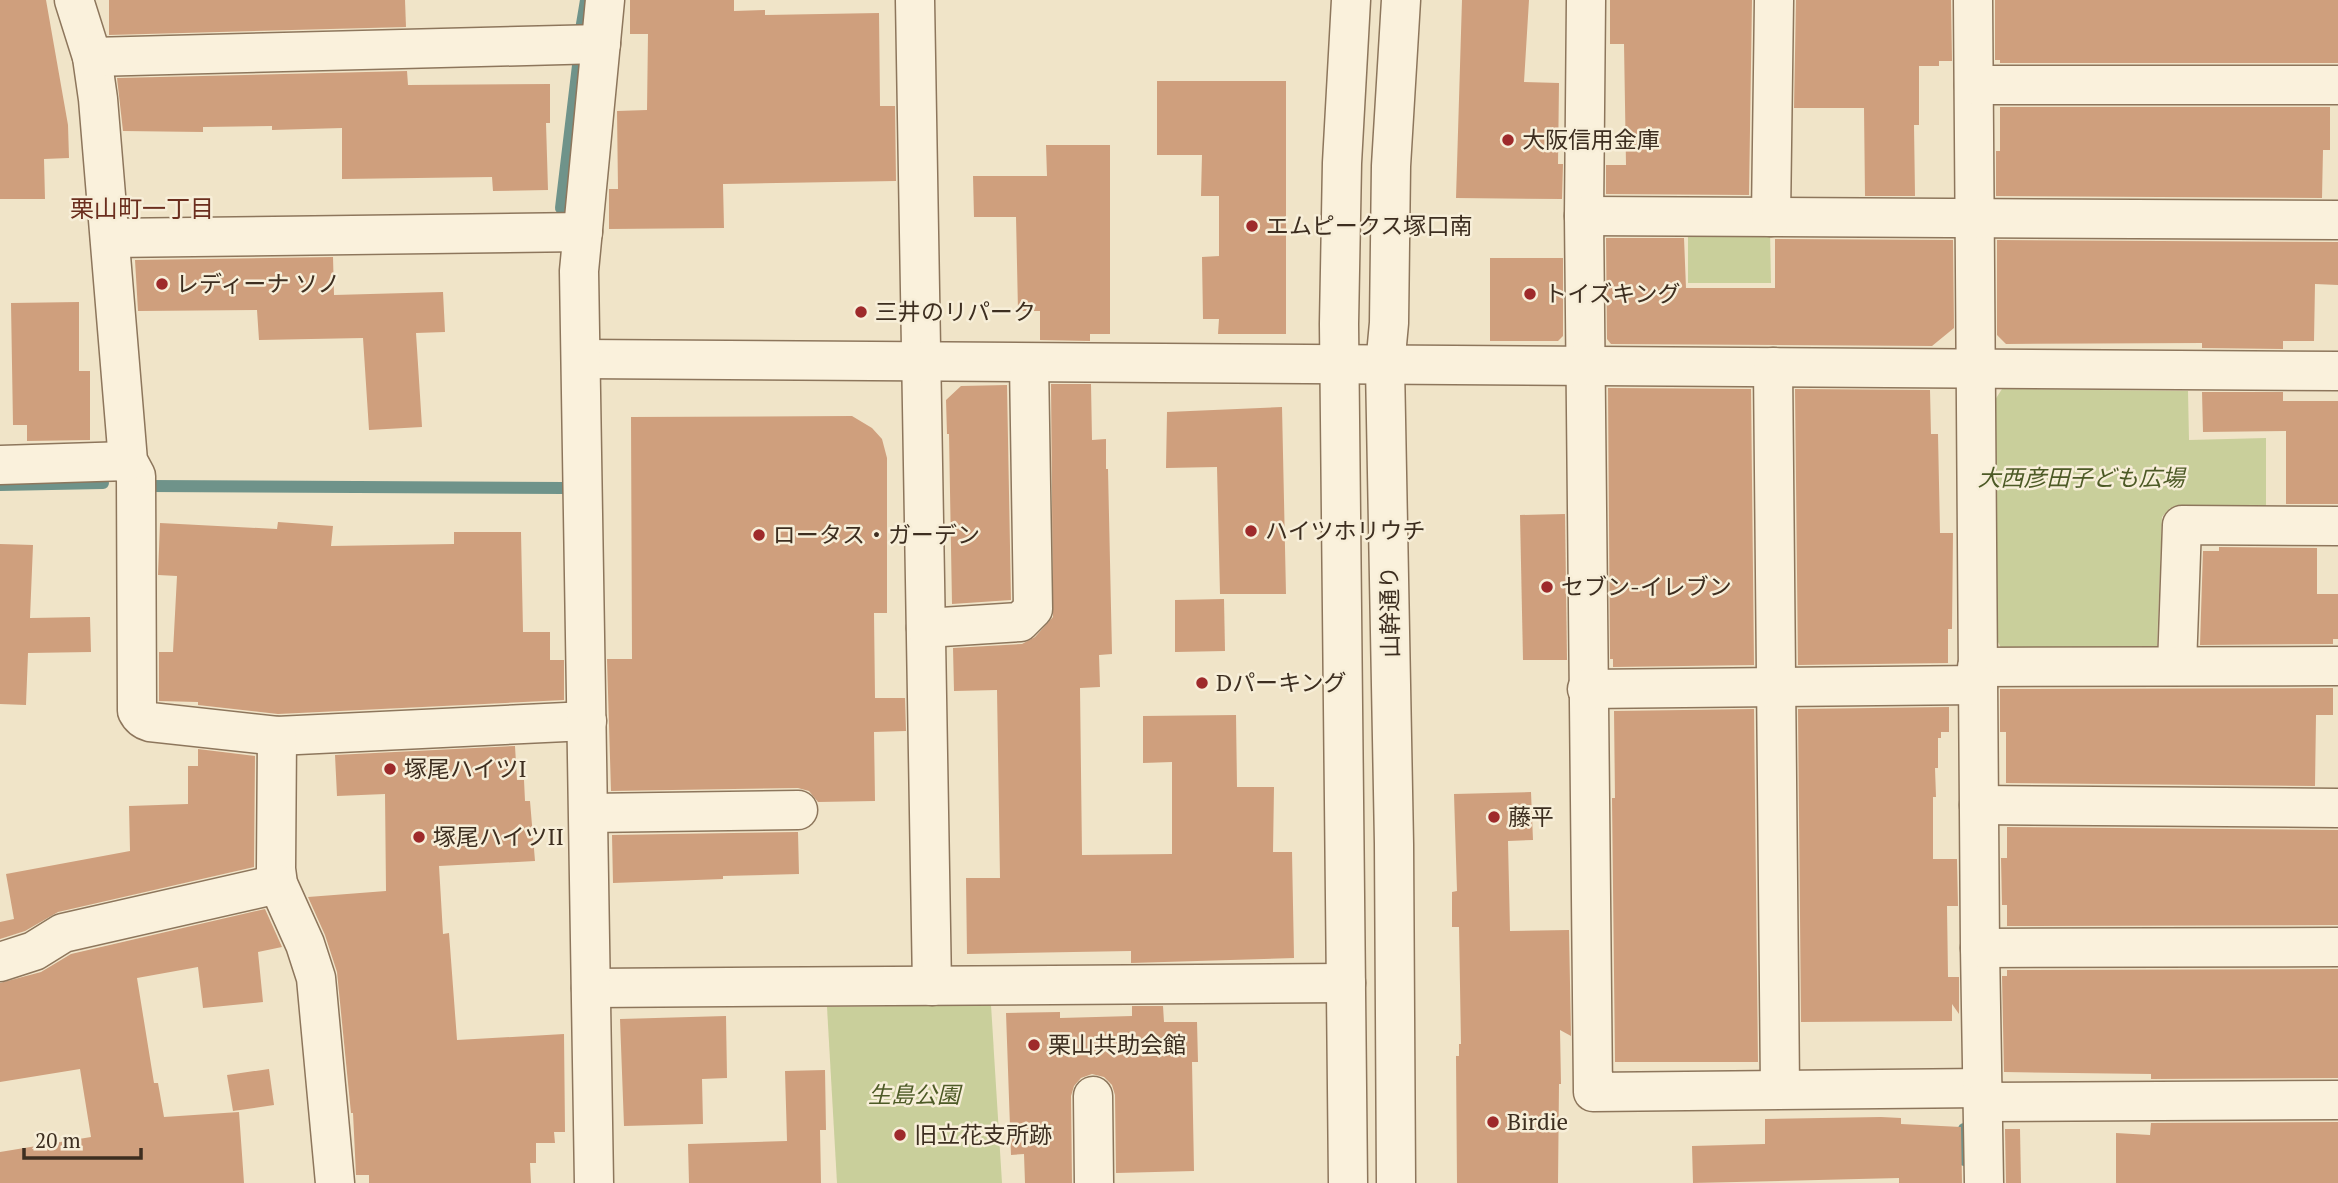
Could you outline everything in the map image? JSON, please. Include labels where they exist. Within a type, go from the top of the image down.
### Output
[{"type":"street","points":[[74,0],[92,57],[128,461],[136,476],[137,711],[140,716],[150,722],[277,736],[576,722]]},
{"type":"street","points":[[594,1183],[589,813],[576,722],[582,359],[579,271],[605,0]]},
{"type":"street","points":[[915,0],[932,986]]},
{"type":"street","name":"山幹通り","points":[[1348,1183],[1339,365],[1342,163],[1351,0]]},
{"type":"street","name":"山幹通り","points":[[1396,1183],[1385,366],[1389,323],[1391,166],[1401,0]]},
{"type":"street","points":[[1587,0],[1584,216],[1593,1092],[1780,1089],[2338,1100]]},
{"type":"street","points":[[1771,217],[1774,0]]},
{"type":"street","points":[[1973,0],[1984,1183]]},
{"type":"street","points":[[92,57],[601,44]]},
{"type":"street","points":[[1974,85],[2338,85]]},
{"type":"street","points":[[1584,216],[2338,220]]},
{"type":"street","points":[[110,238],[583,232]]},
{"type":"street","points":[[582,359],[2338,371]]},
{"type":"street","points":[[926,628],[1020,622],[1033,609],[1028,363]]},
{"type":"street","points":[[1773,367],[1780,1089]]},
{"type":"street","points":[[0,465],[128,461]]},
{"type":"street","points":[[2177,666],[2182,526],[2338,526]]},
{"type":"street","points":[[1587,689],[1777,686],[2177,666],[2338,666]]},
{"type":"street","points":[[277,736],[276,869],[278,884],[305,944],[316,978],[335,1183]]},
{"type":"street","points":[[1979,805],[2338,808]]},
{"type":"street","points":[[589,813],[798,810]]},
{"type":"street","points":[[0,962],[34,951],[63,933],[278,884]]},
{"type":"street","points":[[1980,948],[2338,947]]},
{"type":"street","points":[[591,988],[1346,983]]},
{"type":"street","points":[[1093,1096],[1094,1183]]},
{"type":"green space","points":[[1770,230],[1771,283],[1688,283],[1688,231]]},
{"type":"green space","name":"大西彦田子ども広場","points":[[2002,389],[2188,391],[2189,440],[2266,438],[2266,507],[2170,508],[2162,517],[2157,646],[2148,654],[2004,654],[1996,638],[1993,403]]},
{"type":"green space","name":"生島公園","points":[[991,1005],[1002,1183],[837,1183],[827,1007]]},
{"type":"building","points":[[0,0],[46,0],[68,125],[69,158],[44,159],[45,199],[0,199]]},
{"type":"building","points":[[109,0],[405,0],[406,27],[109,35]]},
{"type":"building","points":[[630,0],[734,0],[734,11],[765,10],[765,15],[879,13],[880,106],[895,106],[896,181],[723,184],[724,228],[609,229],[609,189],[618,189],[617,111],[647,110],[648,34],[630,34]]},
{"type":"building","name":"大阪信用金庫","points":[[1462,0],[1529,0],[1524,82],[1559,83],[1558,164],[1563,164],[1562,199],[1456,198]]},
{"type":"building","points":[[1610,0],[1752,0],[1749,195],[1606,194],[1606,165],[1626,165],[1624,44],[1610,44]]},
{"type":"building","points":[[1796,0],[1951,0],[1952,61],[1939,61],[1939,66],[1919,66],[1919,125],[1914,125],[1915,196],[1865,196],[1864,108],[1794,108]]},
{"type":"building","points":[[1995,0],[2338,0],[2338,63],[2000,63],[2000,60],[1995,60]]},
{"type":"building","points":[[407,71],[408,85],[550,84],[550,123],[546,123],[548,190],[493,191],[492,177],[342,179],[342,128],[272,130],[272,126],[203,127],[203,132],[123,131],[117,78]]},
{"type":"building","name":"エムピークス塚口南","points":[[1157,81],[1286,81],[1286,334],[1218,334],[1219,319],[1203,319],[1202,257],[1219,256],[1219,196],[1201,196],[1202,155],[1157,155]]},
{"type":"building","points":[[2000,107],[2330,107],[2330,150],[2323,150],[2322,198],[1996,196]]},
{"type":"building","points":[[1046,145],[1110,145],[1110,334],[1090,334],[1090,341],[1040,340],[1040,311],[1018,311],[1016,217],[974,217],[973,176],[1047,176]]},
{"type":"building","points":[[1606,238],[1684,238],[1686,288],[1775,288],[1775,239],[1953,240],[1954,328],[1932,346],[1611,344],[1607,339]]},
{"type":"building","points":[[1997,240],[2338,242],[2338,285],[2315,284],[2314,341],[2283,341],[2283,349],[2202,348],[2202,343],[2006,344],[1997,335]]},
{"type":"building","points":[[333,257],[334,295],[443,292],[445,332],[416,333],[422,427],[369,430],[363,338],[259,340],[257,310],[138,311],[135,260]]},
{"type":"building","name":"トイズキング","points":[[1490,258],[1563,258],[1563,336],[1558,341],[1490,341]]},
{"type":"building","points":[[79,302],[79,371],[90,371],[90,440],[27,441],[27,425],[13,425],[11,303]]},
{"type":"building","points":[[1051,384],[1091,384],[1092,440],[1106,439],[1108,469],[1112,654],[1099,655],[1100,687],[1080,688],[1082,855],[1172,854],[1172,762],[1143,763],[1143,716],[1236,715],[1237,787],[1274,787],[1273,852],[1292,852],[1294,958],[1131,963],[1131,951],[967,954],[966,878],[1000,878],[997,690],[954,691],[953,648],[1022,644],[1035,637],[1053,617]]},
{"type":"building","points":[[1007,385],[1011,600],[952,604],[946,400],[961,386]]},
{"type":"building","points":[[1608,388],[1751,389],[1754,665],[1613,667],[1613,659],[1610,659]]},
{"type":"building","points":[[1795,389],[1930,390],[1931,434],[1938,434],[1940,533],[1953,533],[1952,629],[1948,629],[1948,663],[1798,665]]},
{"type":"building","points":[[2202,392],[2283,392],[2283,401],[2338,401],[2338,504],[2286,504],[2286,431],[2203,432]]},
{"type":"building","name":"ハイツホリウチ","points":[[1282,407],[1286,594],[1220,594],[1217,467],[1166,468],[1167,412]]},
{"type":"building","points":[[852,416],[872,428],[882,439],[887,458],[887,613],[874,613],[875,698],[905,698],[906,731],[874,732],[875,801],[818,802],[809,791],[798,788],[611,791],[607,659],[632,659],[631,417]]},
{"type":"building","name":"セブン-イレブン","points":[[1565,514],[1567,660],[1523,660],[1520,515]]},
{"type":"building","points":[[278,522],[333,526],[331,546],[454,544],[454,532],[521,532],[523,632],[550,632],[550,660],[564,660],[564,700],[278,714],[198,705],[198,702],[159,701],[159,652],[173,652],[177,576],[158,575],[160,523],[277,529]]},
{"type":"building","points":[[0,544],[33,545],[30,618],[90,617],[91,652],[28,653],[26,705],[0,704]]},
{"type":"building","points":[[2219,547],[2317,548],[2317,594],[2338,594],[2338,639],[2333,639],[2333,644],[2200,645],[2203,551],[2219,551]]},
{"type":"building","points":[[1224,599],[1225,651],[1175,652],[1175,600]]},
{"type":"building","points":[[2333,688],[2333,715],[2316,715],[2315,786],[2006,783],[2006,732],[2000,732],[2000,689]]},
{"type":"building","points":[[1949,707],[1949,732],[1941,732],[1941,738],[1938,738],[1936,797],[1933,797],[1933,859],[1957,859],[1958,906],[1947,906],[1948,977],[1959,977],[1959,1014],[1952,1004],[1952,1021],[1801,1022],[1798,709]]},
{"type":"building","points":[[1754,709],[1758,1062],[1615,1062],[1612,798],[1615,798],[1614,711]]},
{"type":"building","points":[[515,746],[517,780],[524,780],[525,801],[530,801],[535,861],[439,866],[443,934],[449,933],[457,1040],[564,1034],[565,1132],[554,1132],[555,1143],[536,1143],[536,1163],[530,1163],[531,1183],[369,1183],[369,1175],[356,1175],[353,1113],[337,972],[325,935],[308,897],[386,891],[385,794],[337,796],[335,755]]},
{"type":"building","points":[[198,749],[255,756],[254,867],[58,912],[25,931],[0,939],[0,922],[14,919],[6,874],[130,851],[129,806],[188,804],[188,766],[198,766]]},
{"type":"building","points":[[1531,792],[1533,840],[1508,841],[1510,931],[1569,930],[1571,1036],[1560,1030],[1558,1183],[1457,1183],[1456,1056],[1459,1056],[1461,1044],[1459,927],[1452,927],[1452,892],[1457,891],[1454,794]]},
{"type":"building","points":[[2007,827],[2338,830],[2338,925],[2007,926],[2007,905],[2002,905],[2001,858],[2007,858]]},
{"type":"building","points":[[798,832],[799,874],[613,883],[612,835]]},
{"type":"building","points":[[265,909],[282,947],[258,952],[263,1002],[203,1008],[198,967],[137,978],[154,1083],[158,1083],[164,1117],[239,1112],[244,1183],[0,1183],[0,1152],[91,1137],[80,1069],[0,1082],[0,983],[41,972],[71,954]]},
{"type":"building","points":[[2338,969],[2338,1078],[2151,1079],[2151,1074],[2004,1072],[2002,976],[2007,976],[2007,970]]},
{"type":"building","points":[[1132,1006],[1163,1006],[1164,1022],[1197,1022],[1198,1062],[1192,1062],[1194,1171],[1116,1173],[1115,1095],[1112,1085],[1104,1077],[1092,1074],[1081,1078],[1074,1086],[1071,1096],[1072,1183],[1025,1183],[1024,1154],[1011,1155],[1006,1013],[1060,1012],[1060,1018],[1132,1016]]},
{"type":"building","points":[[726,1016],[727,1078],[702,1079],[703,1124],[624,1126],[620,1019]]},
{"type":"building","points":[[269,1069],[274,1105],[233,1111],[227,1075]]},
{"type":"building","points":[[825,1070],[826,1130],[820,1130],[821,1183],[689,1183],[688,1144],[787,1141],[785,1071]]},
{"type":"building","points":[[1901,1118],[1901,1124],[1961,1127],[1962,1183],[1899,1183],[1899,1178],[1693,1183],[1692,1146],[1765,1144],[1765,1119]]},
{"type":"building","points":[[2338,1122],[2338,1183],[2116,1183],[2116,1133],[2150,1135],[2151,1123]]},
{"type":"building","points":[[2005,1129],[2020,1129],[2021,1183],[2006,1183]]},
{"type":"waterway","points":[[581,30],[586,0]]},
{"type":"waterway","points":[[561,208],[579,57]]},
{"type":"waterway","points":[[0,485],[103,483]]},
{"type":"waterway","points":[[148,486],[564,488]]},
{"type":"waterway","points":[[1964,1129],[1964,1160]]},
{"type":"place","name":"大阪信用金庫","points":[[1508,140]]},
{"type":"place","name":"エムピークス塚口南","points":[[1252,226]]},
{"type":"place","name":"レディーナ ソノ","points":[[162,284]]},
{"type":"place","name":"トイズキング","points":[[1530,294]]},
{"type":"place","name":"三井のリパーク","points":[[861,312]]},
{"type":"place","name":"ハイツホリウチ","points":[[1251,531]]},
{"type":"place","name":"ロータス・ガーデン","points":[[759,535]]},
{"type":"place","name":"セブン-イレブン","points":[[1547,587]]},
{"type":"place","name":"Dパーキング","points":[[1202,683]]},
{"type":"place","name":"塚尾ハイツI","points":[[390,769]]},
{"type":"place","name":"藤平","points":[[1494,817]]},
{"type":"place","name":"塚尾ハイツII","points":[[419,837]]},
{"type":"place","name":"栗山共助会館","points":[[1034,1045]]},
{"type":"place","name":"Birdie","points":[[1493,1122]]},
{"type":"place","name":"旧立花支所跡","points":[[900,1135]]},
{"type":"district","name":"栗山町一丁目","points":[[142,209]]}]
